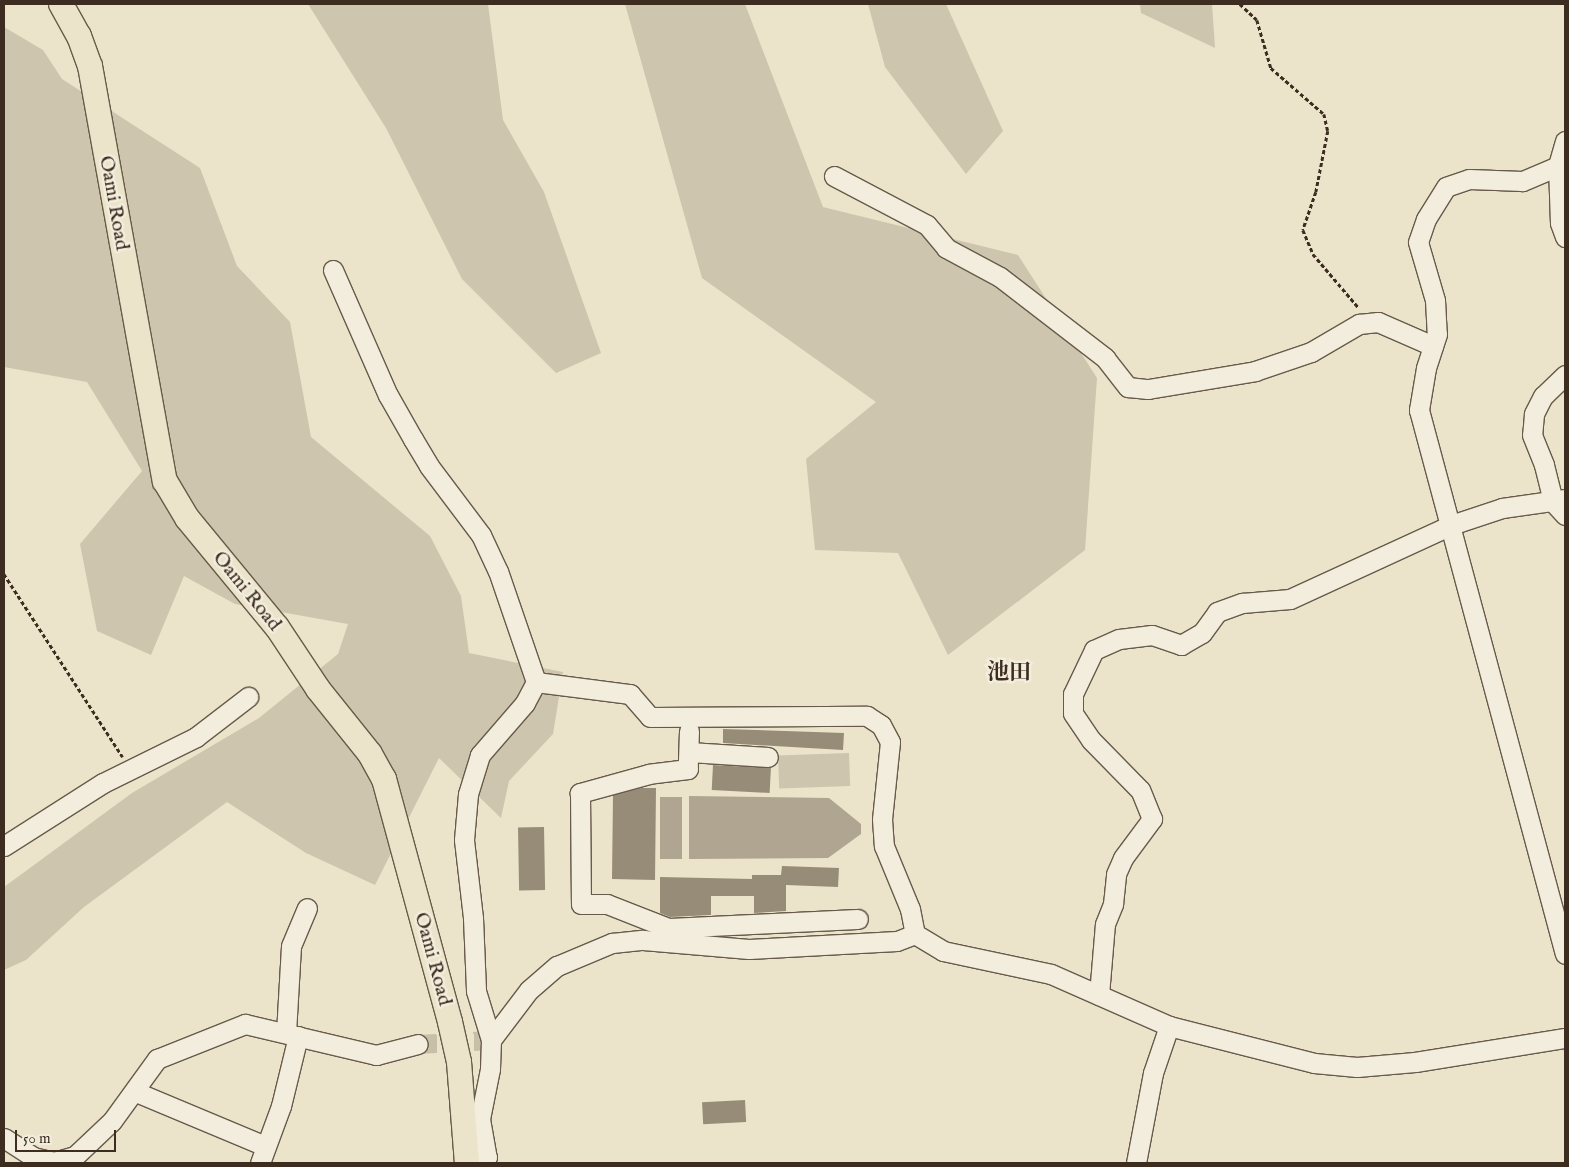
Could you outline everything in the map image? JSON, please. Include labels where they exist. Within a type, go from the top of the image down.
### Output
[{"type":"main road","name":"Oami Road","points":[[61,4],[90,66],[165,481],[187,518],[277,627],[318,689],[370,754],[384,779],[459,1062],[467,1163]]},
{"type":"street","points":[[1565,141],[1558,166],[1560,223],[1565,238]]},
{"type":"street","points":[[1558,166],[1522,181],[1469,179],[1446,187],[1426,219],[1418,242],[1434,300],[1437,334],[1432,346],[1419,410],[1565,954]]},
{"type":"street","points":[[834,176],[927,226],[946,248],[1000,277],[1105,358],[1128,387],[1148,389],[1255,371],[1311,352],[1359,324],[1378,322],[1432,346]]},
{"type":"street","points":[[333,270],[388,395],[429,466],[481,535],[498,571],[536,682],[525,703],[480,755],[468,794],[464,840],[473,918],[476,991],[491,1040],[490,1069],[480,1119],[487,1157],[483,1163]]},
{"type":"street","points":[[1099,995],[1104,924],[1113,904],[1116,874],[1123,858],[1152,819],[1140,790],[1091,740],[1074,713],[1073,694],[1094,650],[1119,639],[1152,635],[1180,645],[1202,633],[1218,612],[1242,603],[1290,598],[1451,525],[1502,508],[1561,505],[1532,435],[1534,414],[1543,396],[1565,375]]},
{"type":"street","points":[[536,682],[630,694],[650,717],[867,716],[881,725],[890,742],[882,820],[884,846],[910,909],[915,934],[943,951],[1051,974],[1169,1026],[1314,1063],[1357,1067],[1415,1062],[1565,1038]]},
{"type":"street","points":[[4,846],[42,819],[132,769],[196,738],[248,697]]},
{"type":"street","points":[[689,732],[688,769],[650,774],[580,793],[580,904],[607,904],[668,928],[758,949],[898,941],[915,934]]},
{"type":"street","points":[[689,752],[768,756]]},
{"type":"street","points":[[136,1092],[263,1155],[281,1106],[292,1035],[291,946],[307,908]]},
{"type":"street","points":[[491,1040],[529,990],[557,966],[583,953],[612,944],[643,940],[858,919]]},
{"type":"street","points":[[4,1138],[33,1157],[54,1163],[75,1156],[112,1121],[136,1092],[157,1059],[245,1024],[376,1055],[418,1044]]},
{"type":"street","points":[[1136,1163],[1153,1073],[1169,1026]]},
{"type":"path","points":[[1240,4],[1256,20],[1271,68],[1324,114],[1328,130],[1316,192],[1303,230],[1313,254],[1371,323]]},
{"type":"path","points":[[4,574],[132,769]]},
{"type":"shaded area","points":[[308,4],[488,4],[503,120],[544,192],[601,353],[556,373],[462,279],[386,128]]},
{"type":"shaded area","points":[[625,4],[745,4],[823,207],[1018,255],[1097,378],[1085,550],[948,655],[898,553],[815,550],[806,459],[876,402],[702,278]]},
{"type":"shaded area","points":[[868,4],[946,4],[1003,131],[966,174],[885,67]]},
{"type":"shaded area","points":[[1140,4],[1212,4],[1215,48],[1141,13]]},
{"type":"shaded area","points":[[4,27],[43,50],[62,79],[200,168],[237,266],[290,322],[311,437],[430,536],[461,596],[469,653],[563,672],[553,734],[509,781],[501,818],[439,758],[375,885],[306,853],[227,802],[84,907],[26,960],[4,970],[4,887],[132,793],[259,718],[338,654],[348,624],[235,604],[184,576],[151,655],[97,631],[80,544],[142,471],[87,382],[4,367]]},
{"type":"shaded area","points":[[849,753],[850,786],[779,788],[778,755]]},
{"type":"shaded area","points":[[689,796],[829,798],[861,824],[861,834],[828,858],[689,859]]},
{"type":"shaded area","points":[[660,797],[682,797],[682,859],[660,859]]},
{"type":"building","points":[[723,729],[844,733],[843,750],[723,743]]},
{"type":"building","points":[[713,765],[771,768],[770,793],[712,790]]},
{"type":"building","points":[[641,788],[656,788],[655,880],[612,879],[613,795]]},
{"type":"building","points":[[518,827],[544,827],[545,890],[519,890]]},
{"type":"building","points":[[782,866],[839,868],[838,887],[786,885],[786,911],[754,913],[754,896],[711,896],[711,915],[670,917],[660,913],[660,877],[752,879],[752,875],[781,875]]},
{"type":"building","points":[[745,1100],[746,1122],[703,1124],[702,1102]]},
{"type":"tunnel","points":[[418,1044],[491,1040]]},
{"type":"district","name":"池田","points":[[1009,674]]}]
